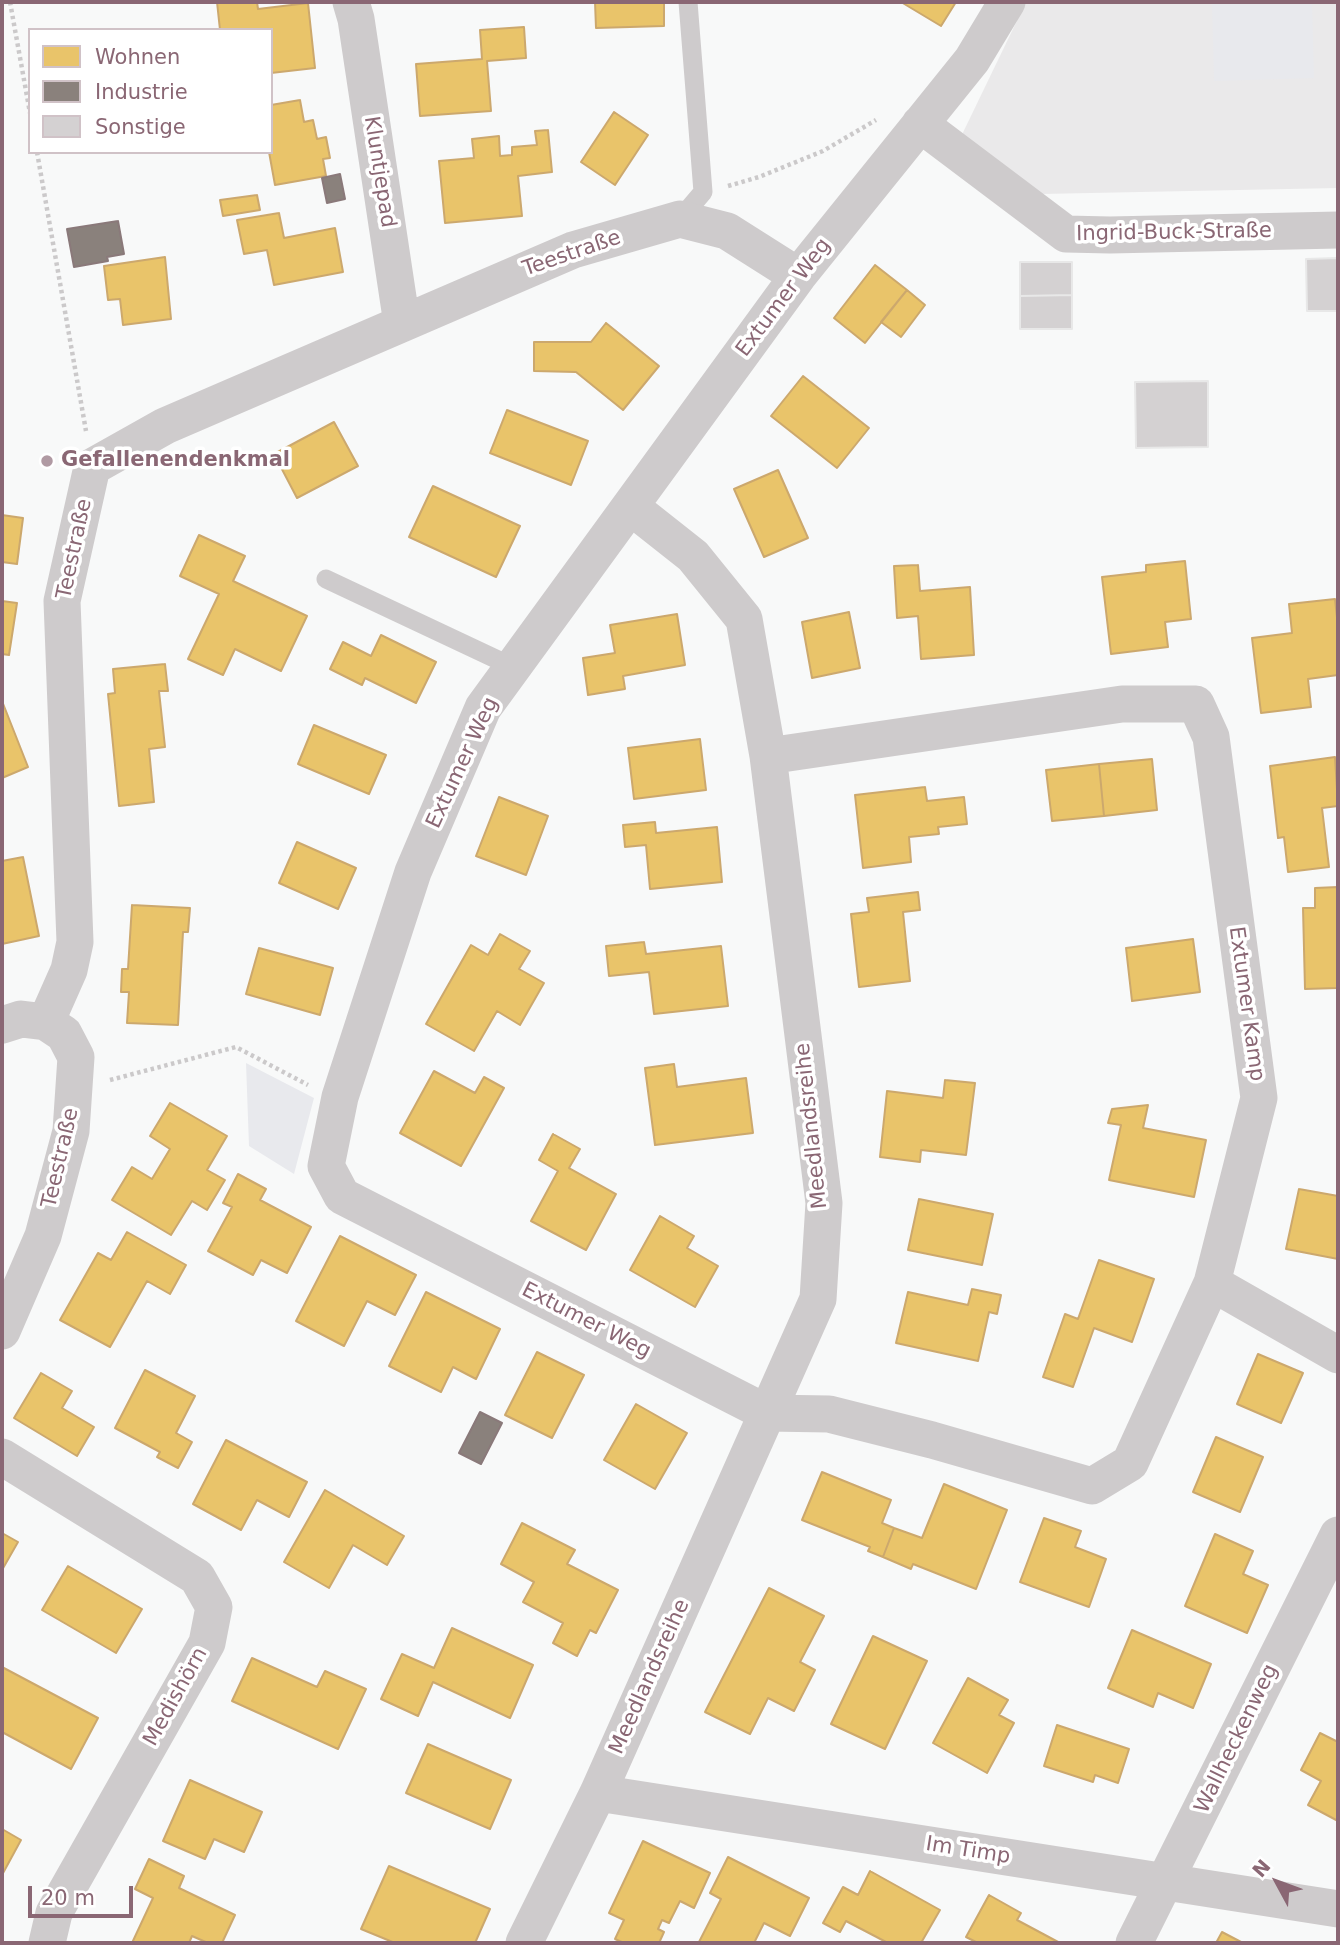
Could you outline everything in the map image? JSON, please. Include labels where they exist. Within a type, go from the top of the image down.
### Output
[{"type":"street","name":"Extumer Weg","points":[[767,1413],[342,1196],[326,1166],[339,1101],[413,873],[483,708],[798,276],[972,60],[1007,2]]},
{"type":"street","name":"Kluntjepad","points":[[359,8],[402,324]]},
{"type":"street","name":"Ingrid-Buck-Straße","points":[[920,124],[1066,234],[1110,236],[1338,230]]},
{"type":"street","points":[[691,206],[798,276]]},
{"type":"street","name":"Teestraße","points":[[2,1331],[43,1236],[71,1131],[76,1089],[76,1057],[64,1034],[46,1022],[69,970],[75,942],[62,601],[92,467],[165,426],[573,250],[691,206]]},
{"type":"street","name":"Meedlandsreihe","points":[[524,1943],[598,1793],[818,1299],[824,1203],[768,756],[744,619],[693,556],[631,507]]},
{"type":"street","name":"Extumer Kamp","points":[[767,1413],[829,1414],[1093,1486],[1130,1463],[1212,1283],[1259,1098],[1211,737],[1196,704],[1122,705],[768,756]]},
{"type":"street","points":[[2,1025],[21,1019],[46,1022]]},
{"type":"street","points":[[1212,1283],[1338,1355]]},
{"type":"street","name":"Medishörn","points":[[2,1457],[197,1577],[214,1607],[207,1643],[54,1913],[47,1943]]},
{"type":"street","name":"Wallheckenweg","points":[[1134,1943],[1338,1535]]},
{"type":"street","name":"Im Timp","points":[[598,1793],[1338,1909]]},
{"type":"lane","points":[[688,2],[691,206]]},
{"type":"lane","points":[[326,579],[513,667]]},
{"type":"path","points":[[10,2],[28,102]]},
{"type":"path","points":[[691,206],[810,156],[878,118]]},
{"type":"path","points":[[37,154],[92,467]]},
{"type":"path","points":[[76,1089],[236,1047],[339,1101]]},
{"type":"shaded area","points":[[1026,2],[1338,2],[1338,188],[992,195],[956,147]]},
{"type":"shaded area","points":[[1212,2],[1312,2],[1314,78],[1214,81]]},
{"type":"shaded area","points":[[246,1063],[314,1098],[294,1174],[249,1146]]},
{"type":"building: Wohnen","points":[[217,2],[257,2],[258,9],[308,3],[315,68],[273,73],[273,28],[220,28]]},
{"type":"building: Wohnen","points":[[595,2],[664,2],[664,26],[596,28]]},
{"type":"building: Wohnen","points":[[901,2],[956,2],[941,26]]},
{"type":"building: Wohnen","points":[[524,27],[526,58],[487,61],[491,111],[420,116],[416,64],[482,59],[480,30]]},
{"type":"building: Wohnen","points":[[300,100],[304,122],[313,120],[317,139],[326,137],[330,158],[323,159],[326,176],[275,185],[269,154],[273,154],[273,105]]},
{"type":"building: Wohnen","points":[[614,112],[648,135],[615,185],[581,162]]},
{"type":"building: Wohnen","points":[[548,130],[552,172],[518,176],[522,216],[445,223],[439,161],[474,158],[472,139],[499,136],[500,156],[512,155],[512,147],[537,145],[535,131]]},
{"type":"building: Wohnen","points":[[257,195],[260,210],[223,216],[220,200]]},
{"type":"building: Wohnen","points":[[279,213],[284,238],[335,228],[343,272],[274,285],[267,250],[244,254],[237,220]]},
{"type":"building: Wohnen","points":[[165,257],[171,319],[123,325],[120,299],[108,300],[104,266]]},
{"type":"building: Wohnen","points":[[875,265],[907,290],[865,343],[834,318]]},
{"type":"building: Wohnen","points":[[907,290],[925,305],[901,337],[881,322]]},
{"type":"building: Wohnen","points":[[606,323],[659,366],[623,410],[576,372],[534,371],[534,342],[591,342]]},
{"type":"building: Wohnen","points":[[803,376],[869,428],[837,468],[771,416]]},
{"type":"building: Wohnen","points":[[507,410],[588,441],[571,485],[490,453]]},
{"type":"building: Wohnen","points":[[334,422],[358,466],[297,498],[274,454]]},
{"type":"building: Wohnen","points":[[778,470],[808,538],[764,557],[734,489]]},
{"type":"building: Wohnen","points":[[433,486],[520,526],[496,577],[409,537]]},
{"type":"building: Wohnen","points":[[2,515],[23,518],[17,564],[2,562]]},
{"type":"building: Wohnen","points":[[199,535],[245,556],[233,581],[307,616],[281,671],[235,649],[223,675],[188,659],[219,594],[180,576]]},
{"type":"building: Wohnen","points":[[1185,561],[1191,619],[1165,622],[1168,647],[1111,654],[1102,577],[1146,572],[1146,565]]},
{"type":"building: Wohnen","points":[[918,565],[920,591],[970,587],[974,655],[921,659],[918,616],[897,618],[894,566]]},
{"type":"building: Wohnen","points":[[1335,599],[1338,675],[1308,679],[1311,707],[1261,713],[1252,638],[1292,633],[1289,604]]},
{"type":"building: Wohnen","points":[[2,601],[17,603],[9,655],[2,654]]},
{"type":"building: Wohnen","points":[[849,612],[860,668],[812,678],[802,622]]},
{"type":"building: Wohnen","points":[[677,614],[685,665],[623,676],[625,689],[588,695],[583,658],[615,653],[610,625]]},
{"type":"building: Wohnen","points":[[381,635],[436,662],[416,703],[365,678],[362,685],[330,669],[343,642],[371,656]]},
{"type":"building: Wohnen","points":[[165,664],[168,691],[159,691],[165,747],[149,749],[154,802],[119,806],[108,694],[115,693],[113,669]]},
{"type":"building: Wohnen","points":[[2,701],[28,767],[2,778]]},
{"type":"building: Wohnen","points":[[314,725],[386,755],[369,794],[298,764]]},
{"type":"building: Wohnen","points":[[700,739],[706,790],[634,799],[628,748]]},
{"type":"building: Wohnen","points":[[1335,757],[1338,806],[1322,808],[1329,867],[1288,872],[1284,837],[1278,838],[1270,766]]},
{"type":"building: Wohnen","points":[[1152,759],[1157,810],[1104,816],[1099,764]]},
{"type":"building: Wohnen","points":[[1099,764],[1104,816],[1052,821],[1046,770]]},
{"type":"building: Wohnen","points":[[925,787],[927,801],[964,797],[967,824],[938,827],[939,834],[909,837],[911,862],[863,868],[855,795]]},
{"type":"building: Wohnen","points":[[499,797],[548,816],[526,875],[476,856]]},
{"type":"building: Wohnen","points":[[655,822],[656,833],[717,827],[722,882],[650,889],[646,845],[625,847],[623,825]]},
{"type":"building: Wohnen","points":[[297,842],[356,868],[338,909],[279,883]]},
{"type":"building: Wohnen","points":[[23,857],[39,936],[2,944],[2,861]]},
{"type":"building: Wohnen","points":[[1338,887],[1338,988],[1305,989],[1303,908],[1315,908],[1315,888]]},
{"type":"building: Wohnen","points":[[918,892],[920,910],[903,912],[910,981],[859,987],[851,914],[869,912],[867,898]]},
{"type":"building: Wohnen","points":[[132,905],[190,908],[188,932],[183,932],[178,1025],[127,1023],[129,992],[121,992],[122,969],[128,969]]},
{"type":"building: Wohnen","points":[[500,934],[530,951],[519,969],[544,983],[520,1025],[497,1011],[474,1051],[426,1024],[471,945],[488,955]]},
{"type":"building: Wohnen","points":[[1193,939],[1200,992],[1132,1001],[1126,948]]},
{"type":"building: Wohnen","points":[[644,942],[646,954],[721,946],[728,1006],[654,1014],[649,972],[609,976],[606,946]]},
{"type":"building: Wohnen","points":[[259,948],[333,968],[320,1015],[246,994]]},
{"type":"building: Wohnen","points":[[674,1064],[677,1087],[746,1078],[753,1133],[655,1145],[645,1068]]},
{"type":"building: Wohnen","points":[[434,1071],[475,1093],[484,1077],[504,1088],[461,1166],[400,1133]]},
{"type":"building: Wohnen","points":[[945,1080],[975,1083],[966,1155],[921,1150],[920,1162],[880,1157],[887,1091],[943,1098]]},
{"type":"building: Wohnen","points":[[170,1103],[227,1136],[207,1170],[225,1180],[207,1210],[192,1201],[171,1235],[112,1200],[132,1167],[152,1179],[170,1149],[150,1136]]},
{"type":"building: Wohnen","points":[[1148,1105],[1143,1128],[1206,1140],[1194,1197],[1109,1180],[1121,1125],[1108,1123],[1112,1109]]},
{"type":"building: Wohnen","points":[[553,1134],[580,1149],[569,1168],[616,1194],[586,1250],[531,1221],[558,1171],[539,1160]]},
{"type":"building: Wohnen","points":[[238,1174],[266,1189],[260,1200],[311,1227],[287,1273],[261,1260],[253,1275],[208,1251],[232,1207],[223,1203]]},
{"type":"building: Wohnen","points":[[1299,1189],[1338,1196],[1338,1259],[1286,1249]]},
{"type":"building: Wohnen","points":[[919,1199],[993,1214],[982,1265],[908,1250]]},
{"type":"building: Wohnen","points":[[660,1216],[694,1236],[687,1248],[718,1266],[695,1307],[630,1270]]},
{"type":"building: Wohnen","points":[[127,1232],[186,1265],[170,1294],[147,1281],[110,1347],[60,1320],[98,1253],[111,1260]]},
{"type":"building: Wohnen","points":[[340,1236],[416,1275],[395,1315],[367,1301],[344,1346],[296,1321]]},
{"type":"building: Wohnen","points":[[1099,1260],[1154,1279],[1132,1342],[1094,1328],[1073,1387],[1043,1377],[1065,1314],[1078,1319]]},
{"type":"building: Wohnen","points":[[972,1289],[1001,1295],[997,1314],[989,1312],[978,1361],[896,1343],[908,1292],[968,1305]]},
{"type":"building: Wohnen","points":[[426,1292],[500,1329],[476,1379],[453,1367],[441,1392],[389,1366]]},
{"type":"building: Wohnen","points":[[537,1352],[584,1375],[552,1438],[505,1415]]},
{"type":"building: Wohnen","points":[[1258,1354],[1303,1373],[1281,1423],[1237,1404]]},
{"type":"building: Wohnen","points":[[145,1370],[195,1396],[176,1433],[192,1442],[178,1468],[157,1457],[160,1452],[115,1428]]},
{"type":"building: Wohnen","points":[[41,1373],[72,1391],[62,1408],[94,1427],[77,1456],[14,1418]]},
{"type":"building: Wohnen","points":[[636,1404],[687,1433],[655,1489],[604,1460]]},
{"type":"building: Wohnen","points":[[1216,1437],[1263,1457],[1240,1512],[1193,1492]]},
{"type":"building: Wohnen","points":[[226,1440],[307,1482],[289,1517],[257,1500],[241,1530],[193,1504]]},
{"type":"building: Wohnen","points":[[822,1472],[891,1500],[882,1523],[894,1528],[883,1557],[868,1551],[870,1547],[802,1520]]},
{"type":"building: Wohnen","points":[[944,1484],[1007,1510],[976,1589],[913,1564],[911,1569],[883,1557],[894,1528],[922,1538]]},
{"type":"building: Wohnen","points":[[325,1490],[404,1536],[387,1565],[353,1545],[329,1588],[284,1562]]},
{"type":"building: Wohnen","points":[[1044,1518],[1081,1531],[1075,1547],[1106,1559],[1089,1607],[1020,1582]]},
{"type":"building: Wohnen","points":[[522,1523],[575,1550],[567,1564],[618,1590],[596,1633],[590,1630],[577,1656],[553,1643],[563,1623],[523,1602],[534,1582],[501,1564]]},
{"type":"building: Wohnen","points":[[2,1533],[18,1542],[2,1570]]},
{"type":"building: Wohnen","points":[[1215,1534],[1253,1551],[1243,1574],[1268,1585],[1247,1633],[1185,1606]]},
{"type":"building: Wohnen","points":[[68,1566],[142,1609],[116,1653],[42,1610]]},
{"type":"building: Wohnen","points":[[769,1588],[824,1616],[800,1662],[815,1670],[794,1711],[768,1698],[750,1734],[705,1712]]},
{"type":"building: Wohnen","points":[[452,1628],[533,1665],[510,1718],[433,1682],[418,1716],[381,1699],[402,1654],[434,1668]]},
{"type":"building: Wohnen","points":[[1132,1630],[1211,1664],[1193,1708],[1158,1693],[1153,1707],[1108,1688]]},
{"type":"building: Wohnen","points":[[873,1636],[927,1661],[885,1749],[831,1724]]},
{"type":"building: Wohnen","points":[[252,1658],[317,1687],[325,1671],[366,1689],[338,1749],[232,1701]]},
{"type":"building: Wohnen","points":[[2,1667],[98,1718],[71,1769],[2,1732]]},
{"type":"building: Wohnen","points":[[968,1678],[1008,1700],[999,1715],[1014,1723],[987,1773],[933,1743]]},
{"type":"building: Wohnen","points":[[1057,1725],[1129,1749],[1118,1783],[1095,1775],[1093,1782],[1044,1766]]},
{"type":"building: Wohnen","points":[[1320,1733],[1338,1742],[1338,1821],[1308,1805],[1321,1781],[1301,1770]]},
{"type":"building: Wohnen","points":[[428,1744],[511,1780],[490,1829],[406,1793]]},
{"type":"building: Wohnen","points":[[190,1780],[262,1812],[244,1852],[214,1839],[205,1859],[163,1841]]},
{"type":"building: Wohnen","points":[[2,1829],[21,1840],[2,1875]]},
{"type":"building: Wohnen","points":[[643,1841],[710,1873],[694,1908],[680,1901],[669,1923],[662,1920],[658,1929],[664,1932],[659,1943],[624,1943],[615,1939],[624,1920],[609,1913]]},
{"type":"building: Wohnen","points":[[728,1857],[809,1898],[790,1936],[764,1923],[754,1943],[699,1942],[721,1899],[710,1893]]},
{"type":"building: Wohnen","points":[[149,1859],[184,1876],[179,1888],[235,1915],[222,1943],[208,1943],[192,1936],[189,1943],[132,1943],[153,1898],[135,1889]]},
{"type":"building: Wohnen","points":[[389,1866],[490,1909],[475,1943],[395,1943],[361,1929]]},
{"type":"building: Wohnen","points":[[870,1871],[940,1910],[921,1943],[888,1943],[846,1921],[840,1932],[823,1923],[843,1887],[858,1895]]},
{"type":"building: Wohnen","points":[[989,1895],[1021,1913],[1017,1920],[1060,1943],[978,1943],[966,1937]]},
{"type":"building: Wohnen","points":[[1222,1932],[1243,1943],[1216,1943]]},
{"type":"building: Industrie","points":[[340,174],[345,199],[327,203],[322,178]]},
{"type":"building: Industrie","points":[[118,221],[124,254],[107,257],[108,261],[74,267],[67,229]]},
{"type":"building: Industrie","points":[[480,1412],[502,1423],[481,1464],[459,1453]]},
{"type":"building: Sonstige","points":[[1338,258],[1338,311],[1307,311],[1306,259]]},
{"type":"building: Sonstige","points":[[1020,262],[1072,262],[1072,295],[1020,296]]},
{"type":"building: Sonstige","points":[[1072,295],[1072,329],[1020,329],[1020,296]]},
{"type":"building: Sonstige","points":[[1208,381],[1208,447],[1136,448],[1135,382]]},
{"type":"place","name":"Gefallenendenkmal","points":[[47,461]]}]
